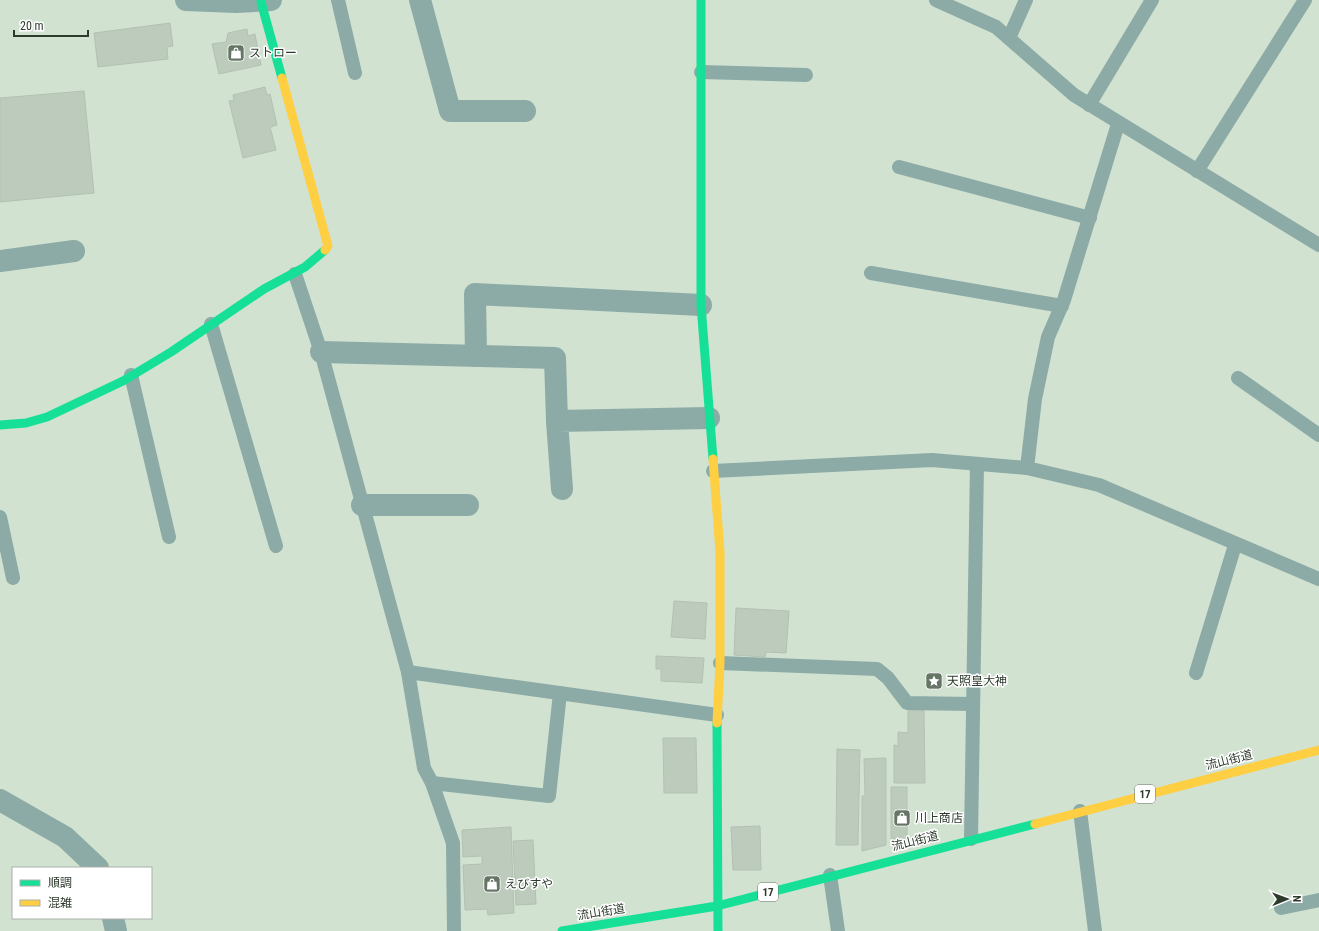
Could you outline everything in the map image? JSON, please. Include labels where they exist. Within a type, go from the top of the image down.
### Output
[{"type":"street","points":[[0,425],[30,422],[45,418],[90,398],[131,375],[274,282],[296,274],[319,257],[328,246],[266,1],[186,0]]},
{"type":"street","points":[[420,0],[450,111],[525,111]]},
{"type":"street","points":[[700,0],[701,305],[720,552],[720,663],[717,715],[718,931]]},
{"type":"street","points":[[0,261],[74,251]]},
{"type":"street","points":[[476,356],[475,294],[701,305]]},
{"type":"street","points":[[320,352],[555,358],[556,421],[562,489]]},
{"type":"street","points":[[556,421],[709,418]]},
{"type":"street","points":[[362,505],[468,505]]},
{"type":"street","name":"流山街道","points":[[562,931],[717,906],[830,875],[1319,750]]},
{"type":"street","points":[[0,800],[65,837],[97,867]]},
{"type":"street","points":[[114,919],[116,931]]},
{"type":"lane","points":[[338,0],[355,73]]},
{"type":"lane","points":[[936,0],[996,27],[1074,96],[1319,245]]},
{"type":"lane","points":[[1009,38],[1026,0]]},
{"type":"lane","points":[[1089,105],[1152,0]]},
{"type":"lane","points":[[1197,171],[1305,0]]},
{"type":"lane","points":[[701,72],[806,75]]},
{"type":"lane","points":[[1026,468],[1035,399],[1048,337],[1062,306],[1118,124]]},
{"type":"lane","points":[[899,167],[1090,218]]},
{"type":"lane","points":[[871,273],[1062,306]]},
{"type":"lane","points":[[296,274],[320,352],[408,672],[424,768],[432,783],[453,843],[454,931]]},
{"type":"lane","points":[[211,324],[276,546]]},
{"type":"lane","points":[[131,375],[169,537]]},
{"type":"lane","points":[[1238,378],[1319,435]]},
{"type":"lane","points":[[713,471],[932,460],[1026,468],[1099,485],[1235,545],[1319,579]]},
{"type":"lane","points":[[971,839],[977,464]]},
{"type":"lane","points":[[0,517],[13,578]]},
{"type":"lane","points":[[1196,673],[1235,545]]},
{"type":"lane","points":[[720,663],[877,669],[888,678],[907,703],[973,704]]},
{"type":"lane","points":[[408,672],[717,715]]},
{"type":"lane","points":[[432,783],[549,796],[560,693]]},
{"type":"lane","points":[[1080,811],[1095,931]]},
{"type":"lane","points":[[830,875],[838,931]]},
{"type":"lane","points":[[1281,908],[1319,900]]},
{"type":"building","points":[[170,23],[173,46],[167,47],[168,59],[98,67],[94,33]]},
{"type":"building","points":[[247,29],[248,36],[255,34],[261,65],[219,74],[212,44],[226,42],[228,33]]},
{"type":"building","points":[[265,87],[267,95],[270,94],[277,125],[270,127],[276,150],[243,158],[229,101],[234,100],[233,95]]},
{"type":"building","points":[[84,91],[94,193],[0,202],[0,98]]},
{"type":"building","points":[[674,601],[707,603],[705,639],[671,637]]},
{"type":"building","points":[[736,608],[789,611],[786,653],[766,652],[765,657],[734,655]]},
{"type":"building","points":[[656,656],[704,658],[702,683],[661,681],[661,669],[656,669]]},
{"type":"building","points":[[908,710],[924,710],[925,783],[894,783],[894,745],[898,746],[898,732],[908,733]]},
{"type":"building","points":[[663,738],[696,738],[697,793],[664,793]]},
{"type":"building","points":[[837,749],[860,750],[858,845],[836,845]]},
{"type":"building","points":[[886,758],[886,845],[862,851],[862,796],[865,796],[864,759]]},
{"type":"building","points":[[891,787],[907,787],[907,839],[891,839]]},
{"type":"building","points":[[760,826],[761,870],[733,870],[731,827]]},
{"type":"building","points":[[511,827],[514,913],[488,915],[487,909],[465,910],[463,865],[482,864],[482,856],[463,857],[462,830]]},
{"type":"building","points":[[533,840],[536,904],[516,905],[513,841]]},
{"type":"traffic: fast","points":[[701,0],[701,305],[713,459]]},
{"type":"traffic: fast","points":[[261,2],[282,78]]},
{"type":"traffic: fast","points":[[0,425],[26,423],[47,417],[123,381],[171,352],[264,289],[305,267],[325,250]]},
{"type":"traffic: fast","points":[[717,723],[718,931]]},
{"type":"traffic: fast","points":[[562,931],[717,906],[1035,824]]},
{"type":"traffic: slow","points":[[282,78],[328,246],[325,250]]},
{"type":"traffic: slow","points":[[713,459],[720,552],[720,663],[717,723]]},
{"type":"traffic: slow","points":[[1035,824],[1319,750]]},
{"type":"place","name":"ストロー","points":[[236,53]]},
{"type":"place","name":"天照皇大神","points":[[934,681]]},
{"type":"place","name":"川上商店","points":[[902,818]]},
{"type":"place","name":"えびすや","points":[[492,884]]}]
